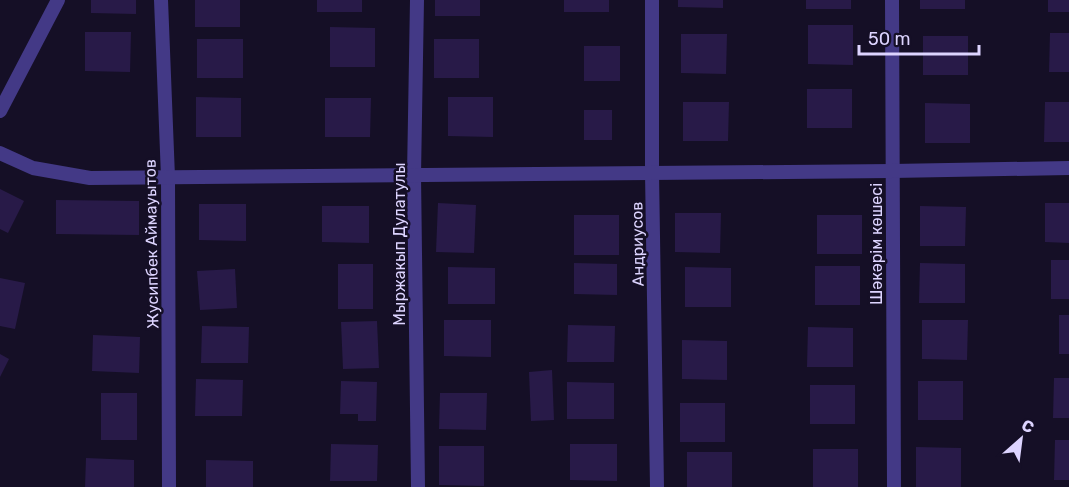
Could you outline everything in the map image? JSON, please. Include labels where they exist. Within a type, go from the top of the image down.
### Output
[{"type":"street","points":[[0,111],[58,0]]},
{"type":"street","name":"Жусипбек Аймауытов","points":[[160,0],[168,177],[169,487]]},
{"type":"street","name":"Мыржакып Дулатулы","points":[[417,0],[414,175],[418,487]]},
{"type":"street","name":"Андриусов","points":[[652,0],[657,487]]},
{"type":"street","name":"Шәкәрім көшесі","points":[[892,0],[894,487]]},
{"type":"street","points":[[0,153],[33,168],[90,178],[1069,168]]},
{"type":"building","points":[[91,0],[136,0],[136,14],[91,13]]},
{"type":"building","points":[[195,0],[240,0],[240,27],[195,27]]},
{"type":"building","points":[[317,0],[362,0],[362,12],[317,12]]},
{"type":"building","points":[[435,0],[480,0],[480,16],[435,16]]},
{"type":"building","points":[[564,0],[609,0],[609,12],[564,12]]},
{"type":"building","points":[[678,0],[723,0],[723,8],[678,7]]},
{"type":"building","points":[[806,0],[851,0],[851,9],[806,9]]},
{"type":"building","points":[[920,0],[965,0],[965,9],[920,9]]},
{"type":"building","points":[[1048,0],[1069,0],[1069,12],[1048,12]]},
{"type":"building","points":[[808,25],[853,25],[853,65],[808,64]]},
{"type":"building","points":[[330,27],[375,28],[375,67],[330,67]]},
{"type":"building","points":[[85,32],[131,32],[130,72],[85,71]]},
{"type":"building","points":[[1050,33],[1069,33],[1069,72],[1049,72]]},
{"type":"building","points":[[681,34],[727,34],[726,74],[681,73]]},
{"type":"building","points":[[923,36],[968,36],[968,75],[923,75]]},
{"type":"building","points":[[197,39],[243,39],[243,78],[197,78]]},
{"type":"building","points":[[434,39],[479,39],[479,78],[434,78]]},
{"type":"building","points":[[584,46],[620,46],[620,81],[584,81]]},
{"type":"building","points":[[807,89],[852,89],[852,128],[807,128]]},
{"type":"building","points":[[196,97],[241,98],[241,137],[196,137]]},
{"type":"building","points":[[448,97],[493,97],[493,137],[448,136]]},
{"type":"building","points":[[325,98],[371,98],[370,137],[325,137]]},
{"type":"building","points":[[683,102],[729,102],[728,141],[683,141]]},
{"type":"building","points":[[1045,102],[1069,102],[1069,142],[1044,142]]},
{"type":"building","points":[[925,103],[970,104],[970,143],[925,143]]},
{"type":"building","points":[[584,110],[612,110],[612,140],[584,140]]},
{"type":"building","points":[[0,189],[24,201],[8,233],[0,229]]},
{"type":"building","points":[[56,200],[139,201],[139,235],[56,234]]},
{"type":"building","points":[[438,203],[476,205],[474,253],[436,252]]},
{"type":"building","points":[[1045,203],[1069,203],[1069,243],[1045,242]]},
{"type":"building","points":[[199,204],[246,204],[246,241],[199,240]]},
{"type":"building","points":[[322,206],[369,206],[369,243],[322,242]]},
{"type":"building","points":[[920,206],[966,207],[965,246],[920,246]]},
{"type":"building","points":[[675,213],[721,213],[720,253],[675,252]]},
{"type":"building","points":[[574,215],[619,215],[619,255],[574,255]]},
{"type":"building","points":[[817,215],[862,215],[862,254],[817,254]]},
{"type":"building","points":[[1051,260],[1069,260],[1069,299],[1051,299]]},
{"type":"building","points":[[574,263],[617,264],[617,295],[574,294]]},
{"type":"building","points":[[920,263],[965,264],[965,303],[919,303]]},
{"type":"building","points":[[338,264],[373,264],[373,309],[338,309]]},
{"type":"building","points":[[815,266],[860,266],[860,305],[815,305]]},
{"type":"building","points":[[448,267],[495,268],[495,304],[448,304]]},
{"type":"building","points":[[685,267],[731,268],[731,307],[685,307]]},
{"type":"building","points":[[235,269],[237,308],[200,310],[197,271]]},
{"type":"building","points":[[0,278],[25,283],[15,329],[0,326]]},
{"type":"building","points":[[1059,315],[1069,315],[1069,354],[1059,354]]},
{"type":"building","points":[[444,320],[491,320],[491,357],[444,356]]},
{"type":"building","points":[[922,320],[968,320],[967,360],[922,359]]},
{"type":"building","points":[[377,321],[379,368],[343,369],[341,322]]},
{"type":"building","points":[[568,325],[615,326],[614,362],[567,362]]},
{"type":"building","points":[[202,326],[249,327],[248,363],[201,363]]},
{"type":"building","points":[[808,327],[853,328],[853,367],[807,367]]},
{"type":"building","points":[[93,335],[140,337],[139,373],[92,371]]},
{"type":"building","points":[[682,340],[727,341],[727,380],[682,379]]},
{"type":"building","points":[[0,354],[9,359],[0,377]]},
{"type":"building","points":[[552,370],[554,420],[531,421],[529,372]]},
{"type":"building","points":[[1054,378],[1069,378],[1069,418],[1053,418]]},
{"type":"building","points":[[196,379],[243,380],[242,416],[195,416]]},
{"type":"building","points":[[341,381],[377,382],[376,421],[358,421],[358,414],[340,414]]},
{"type":"building","points":[[918,381],[963,381],[963,420],[918,420]]},
{"type":"building","points":[[567,382],[614,383],[614,419],[567,419]]},
{"type":"building","points":[[810,385],[855,385],[855,424],[810,424]]},
{"type":"building","points":[[101,393],[137,393],[137,440],[101,440]]},
{"type":"building","points":[[440,393],[487,393],[486,430],[439,429]]},
{"type":"building","points":[[680,403],[725,403],[725,442],[680,442]]},
{"type":"building","points":[[1055,440],[1069,440],[1069,480],[1054,480]]},
{"type":"building","points":[[331,444],[378,445],[377,481],[330,481]]},
{"type":"building","points":[[570,444],[617,444],[617,481],[570,480]]},
{"type":"building","points":[[439,446],[484,446],[484,486],[439,485]]},
{"type":"building","points":[[916,447],[961,448],[961,487],[916,487]]},
{"type":"building","points":[[813,449],[858,449],[858,487],[813,487]]},
{"type":"building","points":[[687,452],[732,452],[732,487],[687,487]]},
{"type":"building","points":[[86,458],[134,460],[134,487],[85,487]]},
{"type":"building","points":[[206,460],[253,461],[253,487],[206,487]]}]
